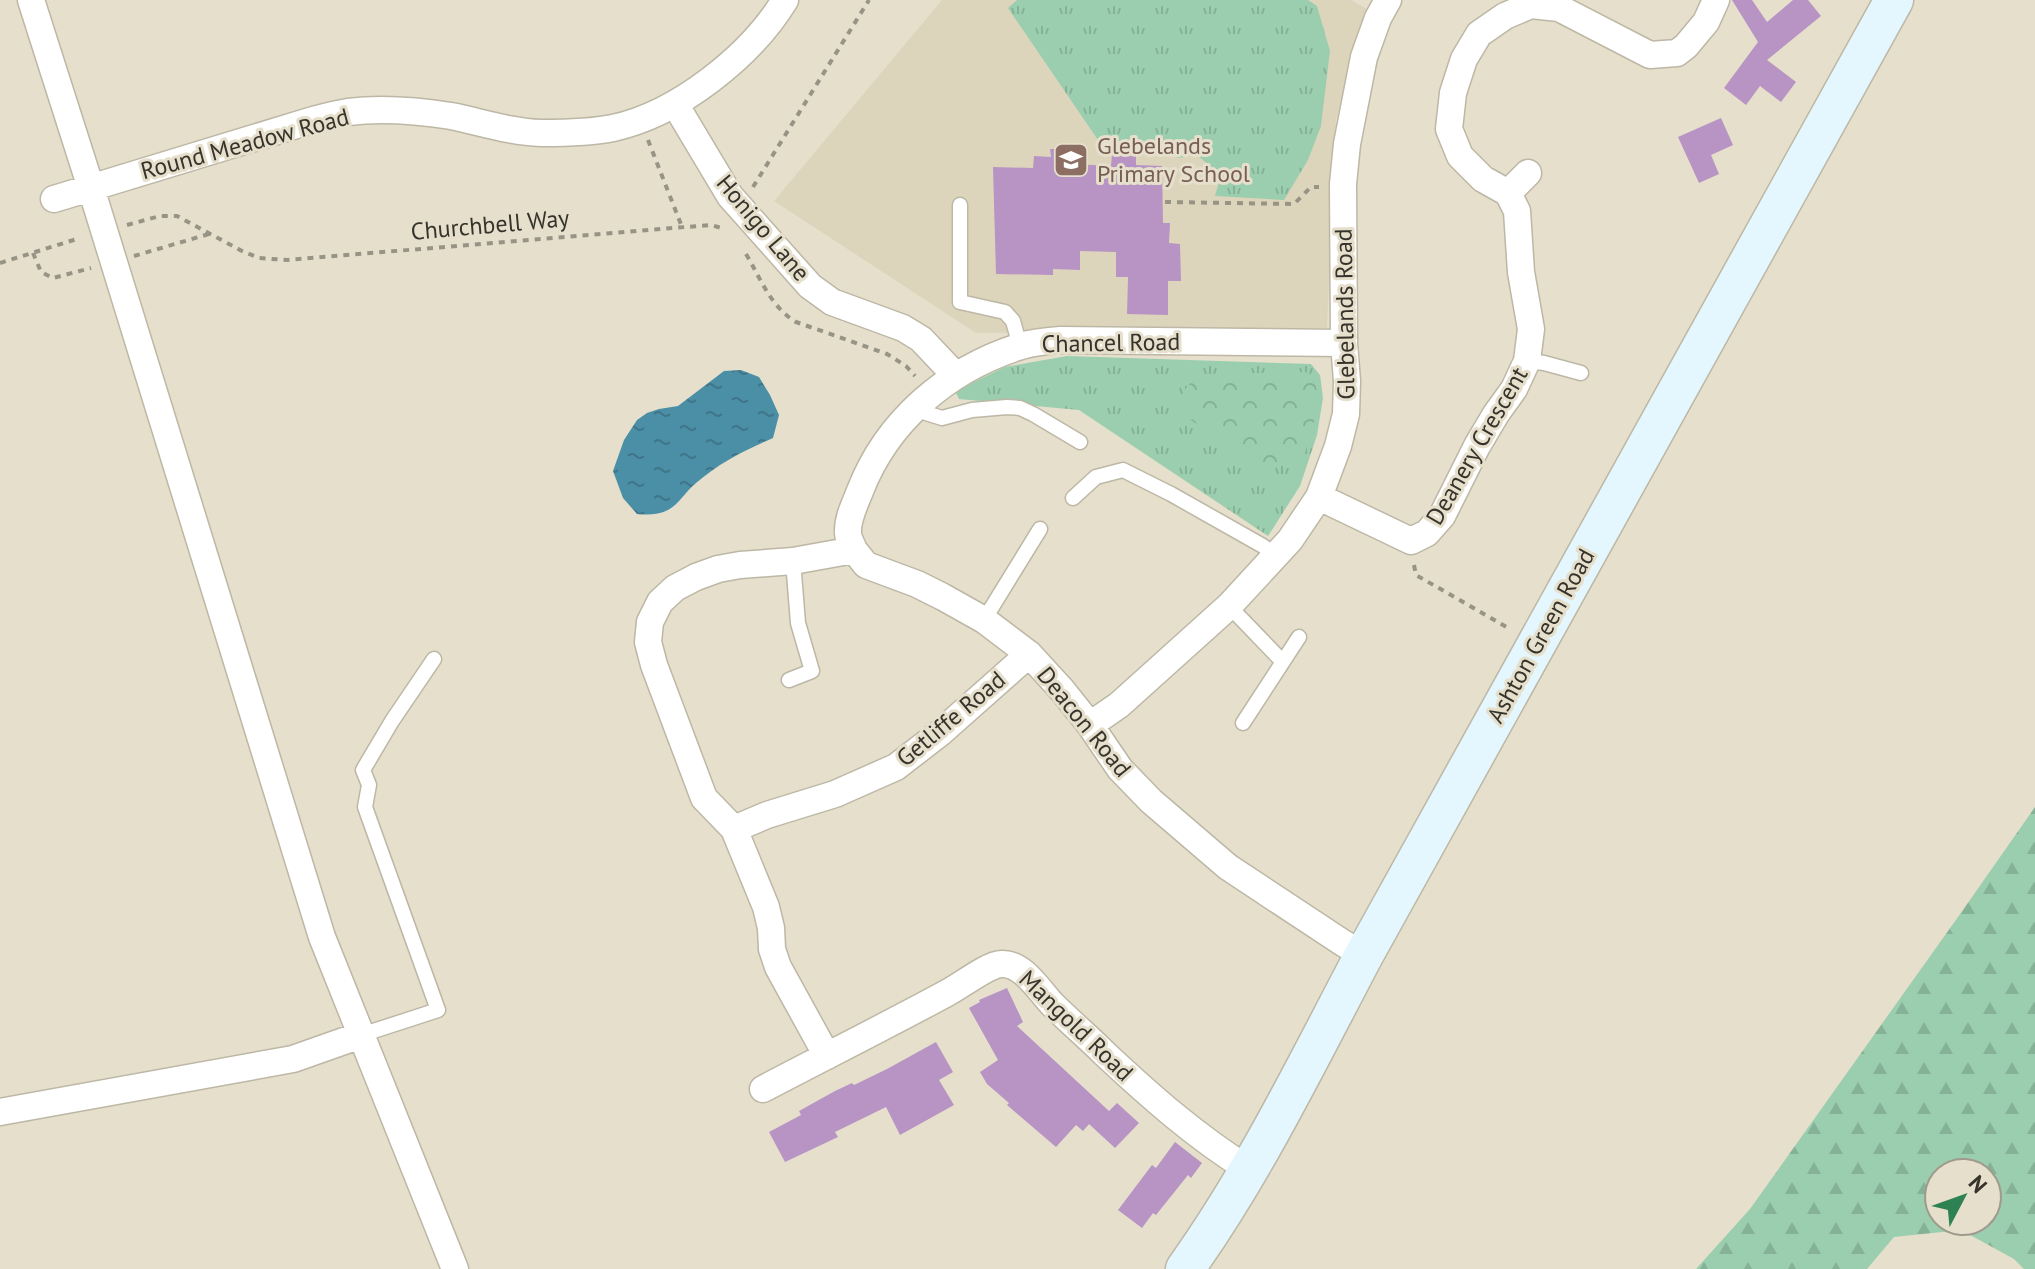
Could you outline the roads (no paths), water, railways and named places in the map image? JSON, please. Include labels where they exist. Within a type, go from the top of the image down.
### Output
[{"type":"street","points":[[31,0],[322,937],[455,1269]]},
{"type":"street","name":"Round Meadow Road","points":[[54,199],[313,120],[349,112],[400,111],[450,116],[539,133],[613,128],[675,104],[707,82],[746,49],[785,0]]},
{"type":"street","name":"Glebelands Road","points":[[1090,725],[1119,705],[1229,606],[1276,557],[1319,497],[1346,414],[1343,184],[1347,144],[1364,57],[1388,0]]},
{"type":"street","points":[[1528,173],[1508,193],[1483,179],[1460,156],[1449,129],[1453,93],[1464,59],[1479,34],[1505,16],[1531,5],[1559,8],[1650,55],[1681,64],[1686,46],[1706,22],[1716,0]]},
{"type":"street","name":"Ashton Green Road","points":[[1185,1269],[1212,1231],[1280,1114],[1364,955],[1894,0]]},
{"type":"street","name":"Honigo Lane","points":[[675,104],[730,196],[810,286],[832,302],[903,328],[921,339],[956,376]]},
{"type":"street","name":"Deanery Crescent","points":[[1319,497],[1411,541],[1427,533],[1442,516],[1477,446],[1514,389],[1527,361],[1531,329],[1521,272],[1517,211],[1508,193]]},
{"type":"street","name":"Chancel Road","points":[[854,550],[848,534],[850,519],[869,468],[881,449],[923,399],[988,358],[1020,346],[1061,340],[1344,343]]},
{"type":"street","points":[[827,1056],[778,967],[766,907],[734,829],[704,798],[648,642],[650,622],[660,602],[675,588],[696,577],[740,565],[793,561],[854,550]]},
{"type":"street","name":"Deacon Road","points":[[854,550],[866,565],[917,584],[984,620],[1029,654],[1090,725],[1120,769],[1151,801],[1228,867],[1364,955]]},
{"type":"street","name":"Getliffe Road","points":[[734,829],[767,815],[835,794],[896,767],[940,733],[1029,654]]},
{"type":"street","name":"Mangold Road","points":[[763,1089],[990,967],[1011,965],[1022,972],[1156,1101],[1198,1136],[1248,1169]]},
{"type":"street","points":[[0,1112],[293,1059],[361,1035]]},
{"type":"lane","points":[[960,205],[960,302],[1005,312],[1013,321],[1020,346]]},
{"type":"lane","points":[[1527,361],[1581,373]]},
{"type":"lane","points":[[923,399],[926,413],[942,418],[972,410],[1020,408],[1080,442]]},
{"type":"lane","points":[[1073,498],[1096,477],[1123,470],[1263,546],[1276,557]]},
{"type":"lane","points":[[984,620],[1040,529]]},
{"type":"lane","points":[[789,680],[812,671],[798,623],[793,561]]},
{"type":"lane","points":[[1229,606],[1282,661]]},
{"type":"lane","points":[[1243,723],[1299,637]]},
{"type":"lane","points":[[361,1035],[438,1010],[365,807],[369,785],[363,770],[434,659]]},
{"type":"water","points":[[741,370],[759,377],[770,395],[779,415],[773,438],[714,469],[668,510],[637,514],[623,498],[613,471],[624,440],[637,420],[647,413],[678,406],[724,371]]},
{"type":"place","name":"Glebelands Primary School","points":[[1071,160]]}]
